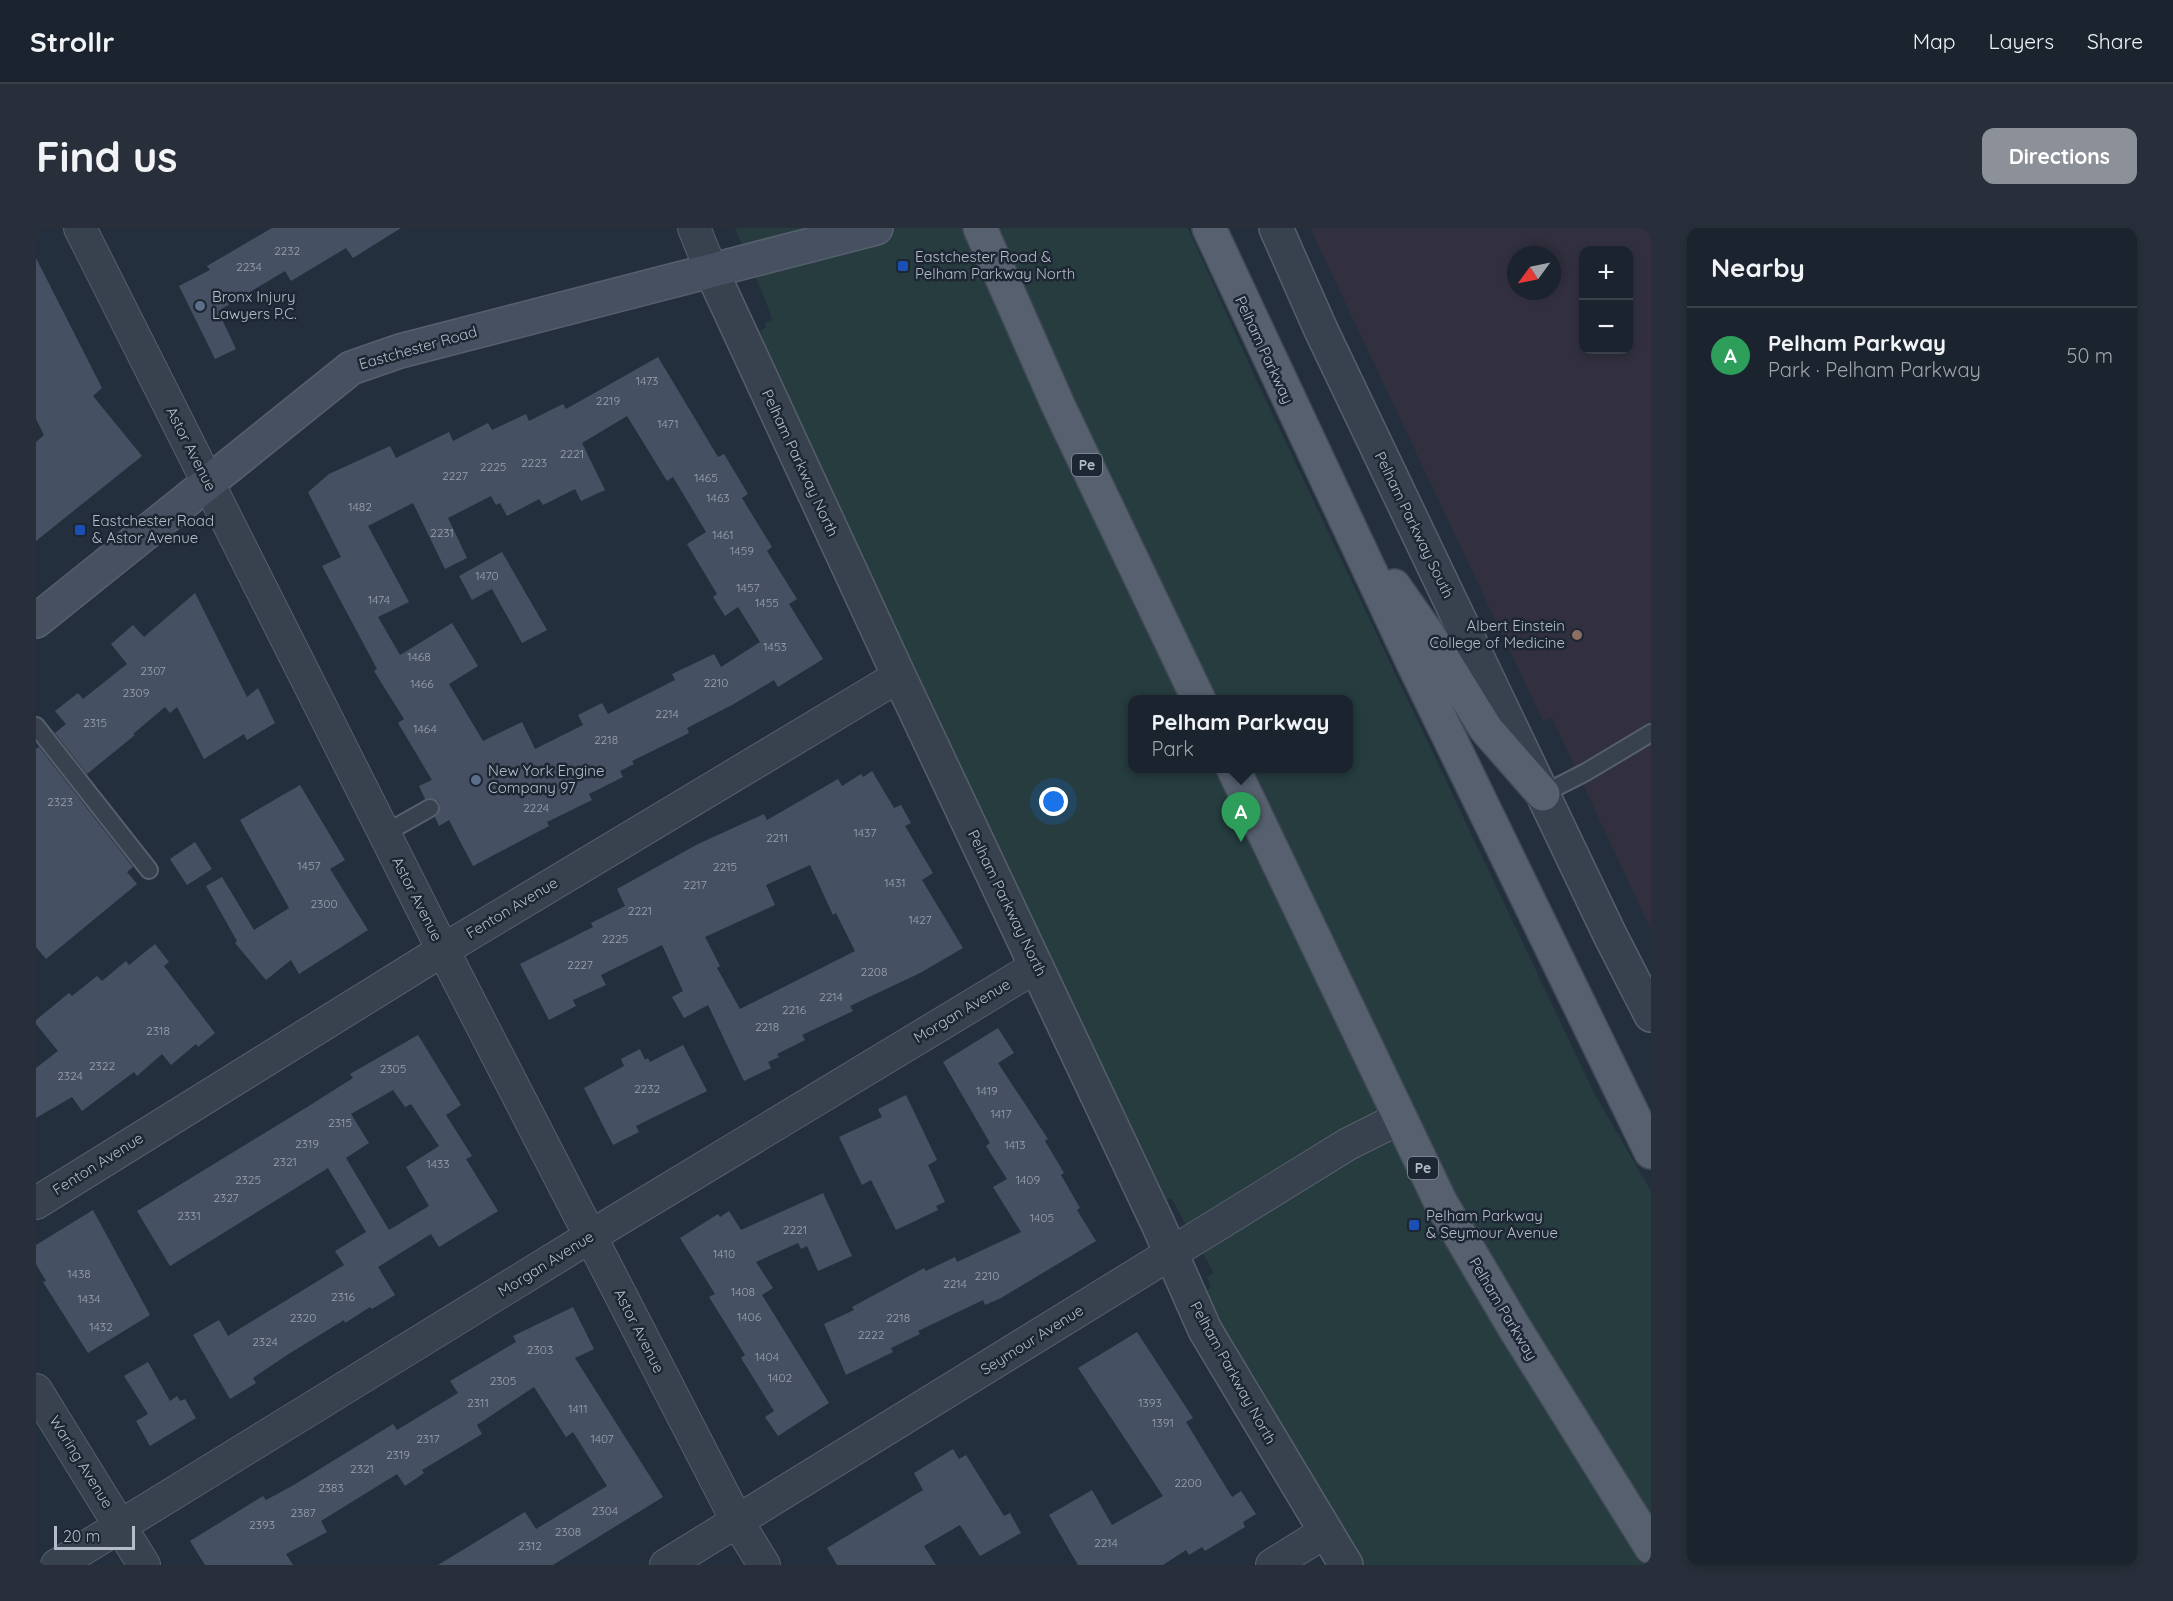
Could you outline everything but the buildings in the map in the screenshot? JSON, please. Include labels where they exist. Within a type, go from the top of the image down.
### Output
[{"type":"main road","name":"Eastchester Road","points":[[36,621],[351,368],[400,351],[876,228]]},
{"type":"main road","name":"Pe","points":[[980,228],[1058,405],[1197,695]]},
{"type":"main road","name":"Pelham Parkway","points":[[1209,228],[1449,740],[1651,1152]]},
{"type":"main road","points":[[1348,524],[1427,633],[1486,729],[1543,794]]},
{"type":"main road","name":"Pelham Parkway","points":[[1235,773],[1400,1118],[1470,1254],[1651,1547]]},
{"type":"street","name":"Astor Avenue","points":[[80,228],[443,950],[737,1521],[764,1565]]},
{"type":"street","name":"Pelham Parkway North","points":[[694,228],[711,270],[899,676],[1172,1254],[1205,1330],[1346,1565]]},
{"type":"street","name":"Pelham Parkway South","points":[[1276,228],[1321,330],[1651,1015]]},
{"type":"street","name":"Fenton Avenue","points":[[36,1203],[443,950],[899,676]]},
{"type":"street","name":"Morgan Avenue","points":[[57,1565],[591,1236],[1037,966]]},
{"type":"street","name":"Seymour Avenue","points":[[666,1565],[1348,1144],[1400,1118]]},
{"type":"street","name":"Waring Avenue","points":[[36,1390],[144,1565]]},
{"type":"street","points":[[1272,1565],[1325,1532]]},
{"type":"lane","points":[[36,726],[149,870]]},
{"type":"lane","points":[[1543,794],[1586,772],[1651,733]]},
{"type":"lane","points":[[384,834],[430,808]]},
{"type":"shaded area","name":"Albert Einstein College of Medicine","points":[[1310,228],[1651,228],[1651,930],[1552,718],[1543,721]]},
{"type":"green space","points":[[735,228],[1188,228],[1260,388],[1594,1093],[1651,1191],[1651,1565],[1365,1565],[1237,1356],[1205,1291],[1211,1287],[1207,1277],[1214,1273],[1171,1198],[1167,1200],[803,441],[760,331],[766,327],[765,323],[772,320]]},
{"type":"place","name":"Eastchester Road & Pelham Parkway North","points":[[903,266]]},
{"type":"place","name":"Bronx Injury Lawyers P.C.","points":[[200,306]]},
{"type":"place","name":"Eastchester Road & Astor Avenue","points":[[80,530]]},
{"type":"place","name":"Albert Einstein College of Medicine","points":[[1577,635]]},
{"type":"place","name":"New York Engine Company 97","points":[[476,780]]},
{"type":"place","name":"Pelham Parkway","points":[[1241,842]]},
{"type":"place","name":"Pelham Parkway & Seymour Avenue","points":[[1414,1225]]}]
